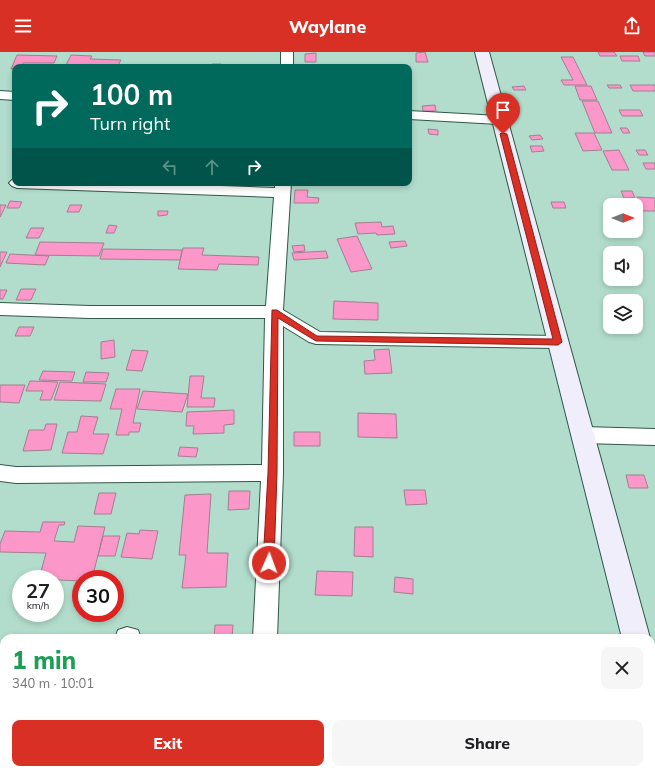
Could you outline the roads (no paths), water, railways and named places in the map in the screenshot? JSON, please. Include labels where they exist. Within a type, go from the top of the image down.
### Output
[{"type":"street","points":[[287,52],[287,64]]},
{"type":"street","points":[[482,52],[635,634]]},
{"type":"street","points":[[0,95],[12,96]]},
{"type":"street","points":[[412,115],[500,120]]},
{"type":"street","points":[[0,182],[12,183]]},
{"type":"street","points":[[176,186],[283,188],[274,312],[272,473],[265,634]]},
{"type":"street","points":[[0,309],[90,312],[274,312],[316,338],[558,342]]},
{"type":"street","points":[[583,435],[655,437]]},
{"type":"street","points":[[0,473],[24,475],[272,473]]}]
